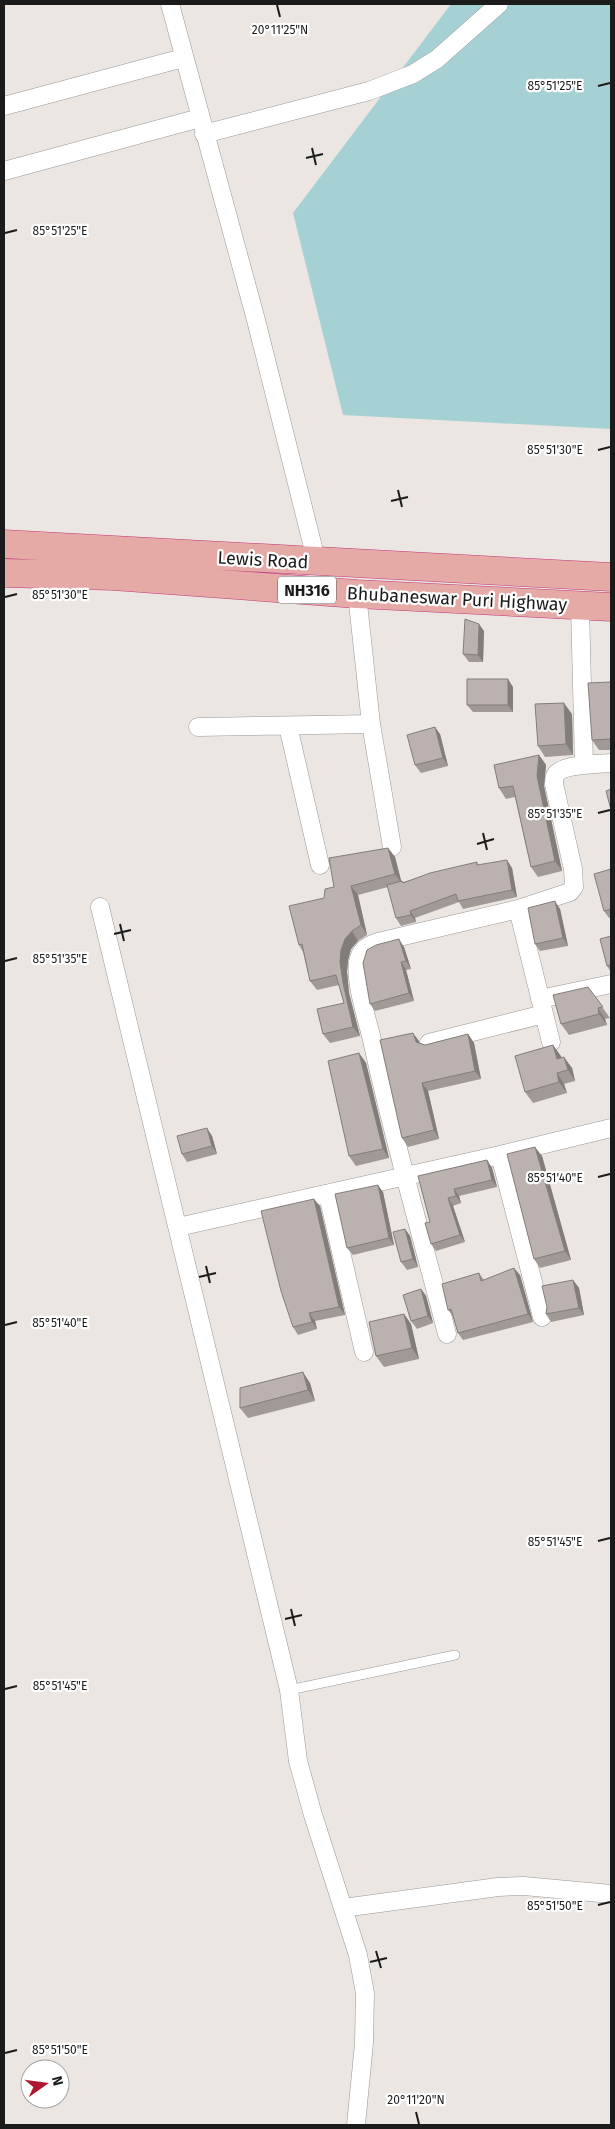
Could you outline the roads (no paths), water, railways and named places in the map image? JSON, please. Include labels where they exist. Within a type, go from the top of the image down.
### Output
[{"type":"highway","name":"Lewis Road","points":[[4,544],[317,563],[611,577]]},
{"type":"highway","name":"Bhubaneswar Puri Highway","points":[[4,572],[113,576],[357,594],[611,608]]},
{"type":"street","points":[[170,4],[277,402],[317,563]]},
{"type":"street","points":[[4,170],[370,91],[413,74],[437,59],[499,4]]},
{"type":"street","points":[[4,106],[183,58]]},
{"type":"street","points":[[357,594],[371,724],[392,848]]},
{"type":"street","points":[[580,606],[584,765]]},
{"type":"street","points":[[198,727],[371,724]]},
{"type":"street","points":[[288,726],[320,865]]},
{"type":"street","points":[[448,1334],[381,1084],[361,993],[358,974],[359,956],[363,950],[378,942],[518,909],[570,892],[574,887],[573,869],[554,784],[555,775],[561,770],[584,765],[611,763]]},
{"type":"street","points":[[100,907],[289,1690],[298,1761],[313,1816],[358,1955],[365,1993],[364,2043],[356,2125]]},
{"type":"street","points":[[518,909],[551,1042]]},
{"type":"street","points":[[429,1043],[611,984]]},
{"type":"street","points":[[178,1227],[328,1195],[611,1128]]},
{"type":"street","points":[[500,1155],[542,1317]]},
{"type":"street","points":[[328,1195],[364,1352]]},
{"type":"street","points":[[343,1908],[498,1887],[524,1886],[611,1894]]},
{"type":"lane","points":[[289,1690],[455,1655]]},
{"type":"water","points":[[451,4],[611,4],[611,429],[343,415],[293,213]]}]
